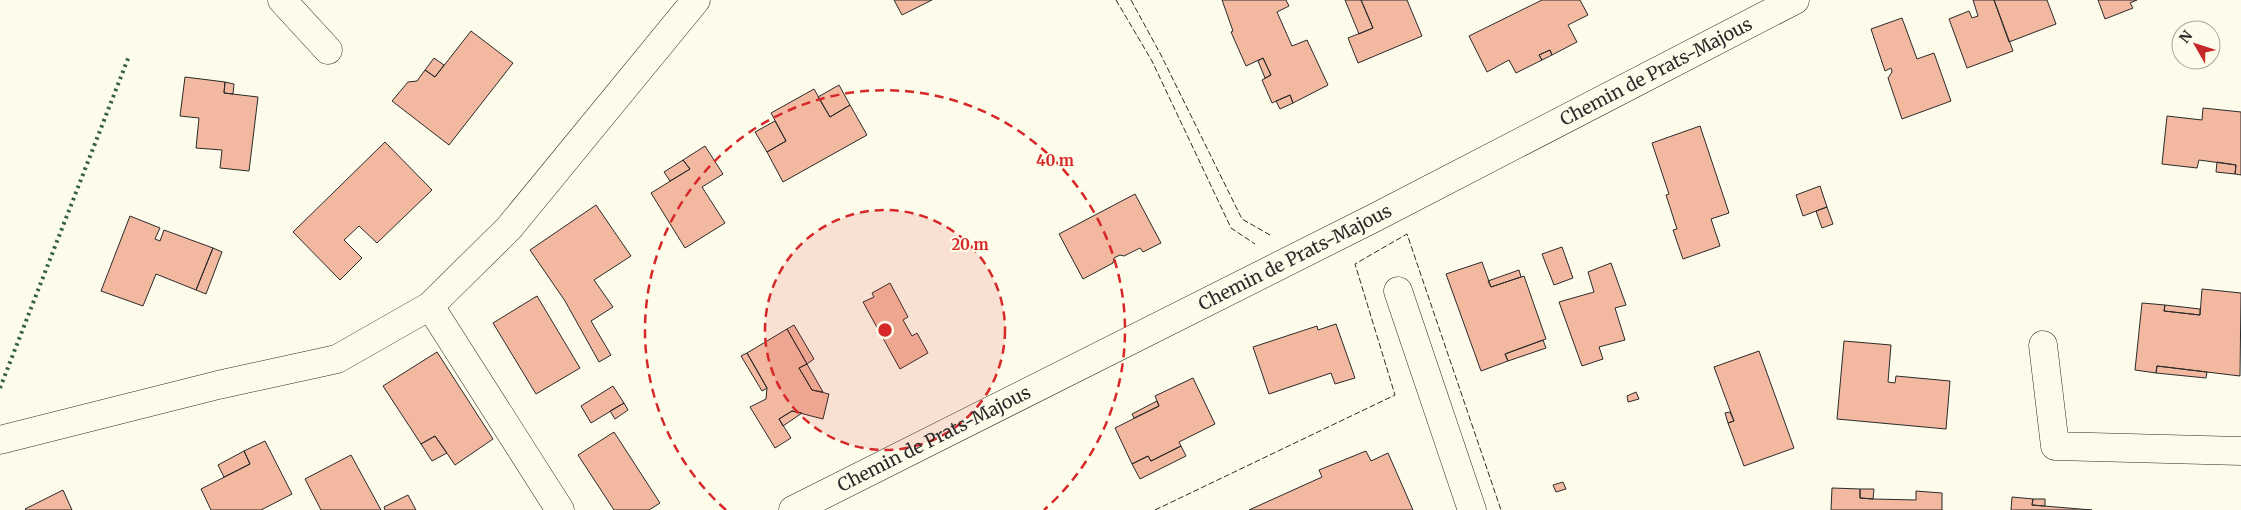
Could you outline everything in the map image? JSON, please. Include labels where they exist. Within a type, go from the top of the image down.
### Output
[{"type":"street","points":[[282,0],[328,50]]},
{"type":"street","points":[[0,440],[218,386],[337,359],[430,306],[509,228],[696,0]]},
{"type":"street","name":"Chemin de Prats-Majous","points":[[793,510],[1374,218],[1795,0]]},
{"type":"street","points":[[1398,291],[1472,510]]},
{"type":"street","points":[[430,306],[560,510]]},
{"type":"street","points":[[2044,346],[2054,446],[2241,451]]},
{"type":"building","points":[[894,0],[932,0],[902,15]]},
{"type":"building","points":[[1222,0],[1286,0],[1289,6],[1277,12],[1292,46],[1307,40],[1328,85],[1293,103],[1290,95],[1272,103],[1262,80],[1271,75],[1263,58],[1246,66],[1231,32],[1233,31]]},
{"type":"building","points":[[1345,0],[1361,0],[1373,28],[1359,34]]},
{"type":"building","points":[[1361,0],[1407,0],[1422,36],[1358,63],[1348,38],[1373,28]]},
{"type":"building","points":[[1542,0],[1580,0],[1588,15],[1568,25],[1577,42],[1552,55],[1550,50],[1539,55],[1542,60],[1516,73],[1509,60],[1487,72],[1469,36]]},
{"type":"building","points":[[1973,0],[1994,0],[2013,51],[1967,68],[1949,19],[1969,11],[1972,18],[1978,16]]},
{"type":"building","points":[[1994,0],[2047,0],[2056,24],[2009,42]]},
{"type":"building","points":[[2098,0],[2137,0],[2130,3],[2133,8],[2105,19]]},
{"type":"building","points":[[1902,18],[1917,59],[1934,53],[1951,101],[1902,119],[1888,78],[1892,72],[1891,68],[1885,71],[1871,29]]},
{"type":"building","points":[[471,31],[513,63],[449,145],[392,101],[408,82],[417,81],[425,70],[435,77]]},
{"type":"building","points":[[1550,50],[1552,55],[1542,60],[1539,55]]},
{"type":"building","points":[[434,58],[444,65],[435,77],[425,70]]},
{"type":"building","points":[[1263,58],[1271,75],[1265,78],[1258,61]]},
{"type":"building","points":[[185,77],[225,82],[224,93],[258,97],[249,171],[220,168],[222,150],[196,148],[199,118],[180,116]]},
{"type":"building","points":[[225,82],[234,84],[233,94],[224,93]]},
{"type":"building","points":[[839,85],[850,105],[830,117],[818,97]]},
{"type":"building","points":[[814,89],[830,117],[850,105],[867,135],[783,182],[767,152],[786,141],[771,113]]},
{"type":"building","points":[[1290,95],[1293,103],[1280,109],[1276,101]]},
{"type":"building","points":[[2203,108],[2241,112],[2241,175],[2235,174],[2236,165],[2199,160],[2197,168],[2162,164],[2167,116],[2202,120]]},
{"type":"building","points":[[775,121],[786,141],[767,152],[755,132]]},
{"type":"building","points":[[1700,126],[1729,213],[1711,219],[1720,246],[1683,259],[1673,230],[1677,229],[1666,195],[1669,194],[1652,143]]},
{"type":"building","points":[[385,142],[432,190],[377,243],[359,226],[344,240],[362,258],[340,280],[293,232]]},
{"type":"building","points":[[705,146],[723,174],[702,187],[725,223],[685,248],[651,193],[690,169],[683,160]]},
{"type":"building","points":[[683,160],[690,169],[670,181],[664,172]]},
{"type":"building","points":[[2217,162],[2236,165],[2235,174],[2216,172]]},
{"type":"building","points":[[1820,186],[1827,207],[1803,216],[1796,195]]},
{"type":"building","points":[[1135,194],[1161,243],[1143,252],[1140,248],[1124,256],[1120,255],[1114,258],[1113,263],[1083,279],[1059,234]]},
{"type":"building","points":[[596,205],[631,256],[594,280],[613,307],[591,321],[611,355],[599,362],[565,301],[530,250]]},
{"type":"building","points":[[1827,207],[1833,224],[1822,228],[1816,211]]},
{"type":"building","points":[[130,216],[160,228],[155,239],[160,241],[164,230],[213,248],[196,290],[156,274],[143,306],[101,291]]},
{"type":"building","points":[[1562,247],[1573,278],[1554,285],[1542,254]]},
{"type":"building","points":[[213,248],[222,252],[206,294],[196,290]]},
{"type":"building","points":[[1482,262],[1491,287],[1524,276],[1546,339],[1505,354],[1508,361],[1481,371],[1446,274]]},
{"type":"building","points":[[1611,263],[1626,305],[1615,308],[1625,340],[1599,347],[1603,359],[1582,366],[1559,302],[1594,292],[1588,272]]},
{"type":"building","points":[[1519,270],[1521,277],[1491,287],[1488,281]]},
{"type":"building","points":[[890,283],[908,317],[903,320],[912,336],[917,333],[928,353],[900,369],[863,302],[874,297],[872,293]]},
{"type":"building","points":[[2202,289],[2241,293],[2240,376],[2157,366],[2156,373],[2135,370],[2142,303],[2165,305],[2164,311],[2200,315]]},
{"type":"building","points":[[537,296],[580,368],[536,394],[493,323]]},
{"type":"building","points":[[2165,305],[2200,309],[2200,315],[2164,311]]},
{"type":"building","points":[[1336,324],[1355,378],[1335,384],[1331,373],[1269,394],[1253,347],[1317,326],[1318,330]]},
{"type":"building","points":[[794,325],[814,359],[807,364],[787,329]]},
{"type":"building","points":[[787,329],[807,364],[799,368],[812,390],[829,394],[823,419],[792,411],[779,419],[791,438],[775,448],[750,407],[766,399],[767,388],[747,353]]},
{"type":"building","points":[[1543,340],[1546,348],[1508,361],[1505,354]]},
{"type":"building","points":[[1844,341],[1891,345],[1888,382],[1895,383],[1896,376],[1950,381],[1946,429],[1837,419]]},
{"type":"building","points":[[1759,351],[1794,448],[1744,466],[1728,423],[1734,421],[1714,367]]},
{"type":"building","points":[[437,352],[493,439],[455,465],[435,436],[421,444],[383,386]]},
{"type":"building","points":[[747,353],[767,388],[762,391],[741,356]]},
{"type":"building","points":[[807,364],[823,392],[812,390],[799,368]]},
{"type":"building","points":[[2157,366],[2207,372],[2206,378],[2156,373]]},
{"type":"building","points":[[1193,378],[1215,424],[1179,442],[1181,446],[1151,461],[1148,456],[1132,464],[1115,428],[1159,406],[1155,396]]},
{"type":"building","points":[[613,386],[624,403],[591,423],[581,406]]},
{"type":"building","points":[[1636,392],[1639,399],[1628,402],[1627,396]]},
{"type":"building","points":[[1157,401],[1159,406],[1134,418],[1132,414]]},
{"type":"building","points":[[624,403],[628,410],[615,419],[610,411]]},
{"type":"building","points":[[792,411],[802,413],[783,426],[779,419]]},
{"type":"building","points":[[1730,412],[1734,421],[1728,423],[1725,413]]},
{"type":"building","points":[[614,432],[660,503],[649,510],[614,510],[578,455]]},
{"type":"building","points":[[435,436],[447,453],[432,461],[421,444]]},
{"type":"building","points":[[265,441],[292,494],[261,510],[211,510],[201,489],[250,464],[244,451]]},
{"type":"building","points":[[1181,446],[1186,456],[1140,479],[1132,464],[1148,456],[1151,461]]},
{"type":"building","points":[[244,451],[250,464],[224,477],[218,465]]},
{"type":"building","points":[[1366,451],[1371,461],[1388,453],[1413,510],[1249,510],[1322,477],[1319,470]]},
{"type":"building","points":[[351,455],[381,510],[321,510],[305,479]]},
{"type":"building","points":[[1563,482],[1566,489],[1556,492],[1553,485]]},
{"type":"building","points":[[1832,488],[1860,489],[1860,498],[1873,499],[1916,500],[1916,491],[1942,493],[1942,510],[1831,510]]},
{"type":"building","points":[[1860,489],[1874,489],[1873,499],[1860,498]]},
{"type":"building","points":[[63,490],[72,510],[25,509]]},
{"type":"building","points":[[408,495],[416,510],[385,510],[384,507]]},
{"type":"building","points":[[2012,497],[2033,499],[2032,505],[2092,510],[2011,510]]},
{"type":"building","points":[[2033,499],[2045,499],[2045,506],[2032,505]]},
{"type":"hedge","points":[[0,388],[129,56]]},
{"type":"fence","points":[[1116,0],[1152,61],[1231,228],[1255,244]]},
{"type":"fence","points":[[1131,0],[1161,55],[1242,219],[1270,235]]},
{"type":"fence","points":[[1155,510],[1395,395],[1355,264],[1407,234],[1501,510]]}]
